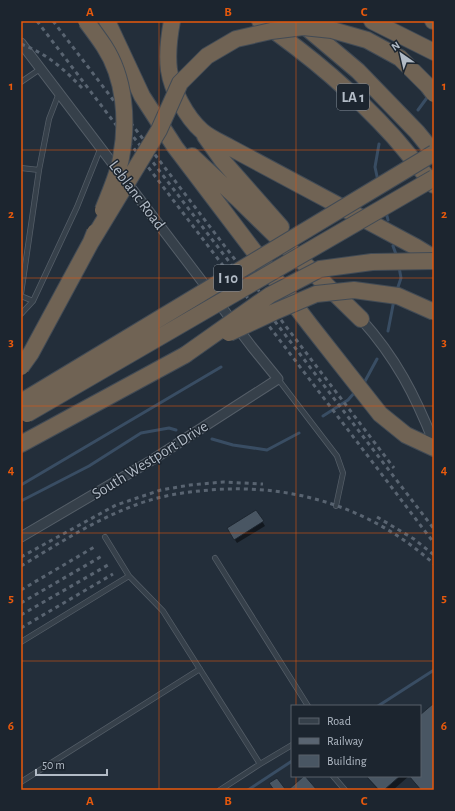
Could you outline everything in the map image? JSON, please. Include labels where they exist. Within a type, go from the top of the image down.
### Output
[{"type":"highway","points":[[86,21],[105,47],[117,72],[126,120],[121,159],[91,242]]},
{"type":"highway","points":[[107,21],[142,96],[175,147],[310,325],[380,414],[406,435],[434,448]]},
{"type":"highway","points":[[172,21],[169,38],[169,70],[180,104],[202,131],[222,160],[361,319]]},
{"type":"highway","name":"LA 1","points":[[260,21],[282,36],[337,81],[392,136],[434,185]]},
{"type":"highway","name":"LA 1","points":[[298,21],[358,71],[417,132],[434,153]]},
{"type":"highway","points":[[372,21],[434,52]]},
{"type":"highway","points":[[21,367],[31,353],[91,242],[159,130],[180,83],[207,56],[236,39],[271,31],[303,27],[332,30],[367,40],[400,58],[434,94]]},
{"type":"highway","points":[[142,96],[196,160],[361,319]]},
{"type":"highway","points":[[202,131],[416,247],[434,259]]},
{"type":"highway","name":"I 10","points":[[23,411],[434,153]]},
{"type":"highway","name":"I 10","points":[[23,411],[434,178]]},
{"type":"highway","points":[[185,355],[270,295],[320,269],[372,262],[434,259]]},
{"type":"highway","points":[[21,444],[185,355],[274,312],[316,294],[354,290],[398,296],[434,312]]},
{"type":"street","name":"Leblanc Road","points":[[21,43],[252,347],[278,379]]},
{"type":"street","points":[[361,319],[381,342],[409,386],[434,443]]},
{"type":"street","name":"South Westport Drive","points":[[21,537],[152,460],[278,379]]},
{"type":"lane","points":[[21,82],[40,69]]},
{"type":"lane","points":[[33,300],[21,295],[39,170],[49,119],[59,93]]},
{"type":"lane","points":[[21,314],[33,300],[77,208],[101,147]]},
{"type":"lane","points":[[21,168],[39,170]]},
{"type":"lane","points":[[278,379],[337,456],[343,473],[336,506]]},
{"type":"lane","points":[[105,537],[129,576],[163,611],[260,764]]},
{"type":"lane","points":[[215,558],[307,705]]},
{"type":"lane","points":[[21,642],[129,576]]},
{"type":"lane","points":[[21,782],[200,669]]},
{"type":"lane","points":[[220,790],[291,746]]},
{"type":"lane","points":[[334,777],[345,790]]},
{"type":"building","points":[[256,510],[264,521],[234,540],[227,528]]},
{"type":"building","points":[[434,703],[434,790],[421,790],[410,777],[421,777],[421,714]]},
{"type":"building","points":[[303,777],[306,777],[317,790],[288,790]]},
{"type":"building","points":[[367,777],[399,777],[384,790],[379,790]]},
{"type":"building","points":[[277,778],[286,790],[274,790],[269,783]]},
{"type":"waterway","points":[[418,110],[429,95]]},
{"type":"waterway","points":[[378,181],[375,167],[379,144]]},
{"type":"waterway","points":[[386,212],[388,220]]},
{"type":"waterway","points":[[393,246],[397,257]]},
{"type":"waterway","points":[[397,290],[401,278],[399,267]]},
{"type":"waterway","points":[[388,331],[394,300]]},
{"type":"waterway","points":[[364,383],[377,359]]},
{"type":"waterway","points":[[21,485],[221,367]]},
{"type":"waterway","points":[[323,416],[348,400],[355,392]]},
{"type":"waterway","points":[[21,501],[89,466],[141,433],[169,428],[176,430]]},
{"type":"waterway","points":[[212,439],[233,445],[267,450],[299,433]]},
{"type":"waterway","points":[[380,705],[434,670]]},
{"type":"waterway","points":[[248,790],[291,762]]},
{"type":"railway","points":[[37,21],[434,543]]},
{"type":"railway","points":[[53,21],[394,468]]},
{"type":"railway","points":[[21,44],[39,52],[54,62],[82,88]]},
{"type":"railway","points":[[119,118],[434,529]]},
{"type":"railway","points":[[21,557],[116,505],[161,490],[190,485],[223,482],[263,484]]},
{"type":"railway","points":[[21,566],[90,526],[118,512],[142,503],[161,497],[191,492],[241,489],[271,491],[330,503],[358,514],[385,528],[410,544],[434,564]]},
{"type":"railway","points":[[377,517],[414,539],[434,555]]},
{"type":"railway","points":[[21,590],[96,546]]},
{"type":"railway","points":[[21,603],[102,556]]},
{"type":"railway","points":[[21,615],[108,565]]},
{"type":"railway","points":[[21,628],[113,574]]}]
